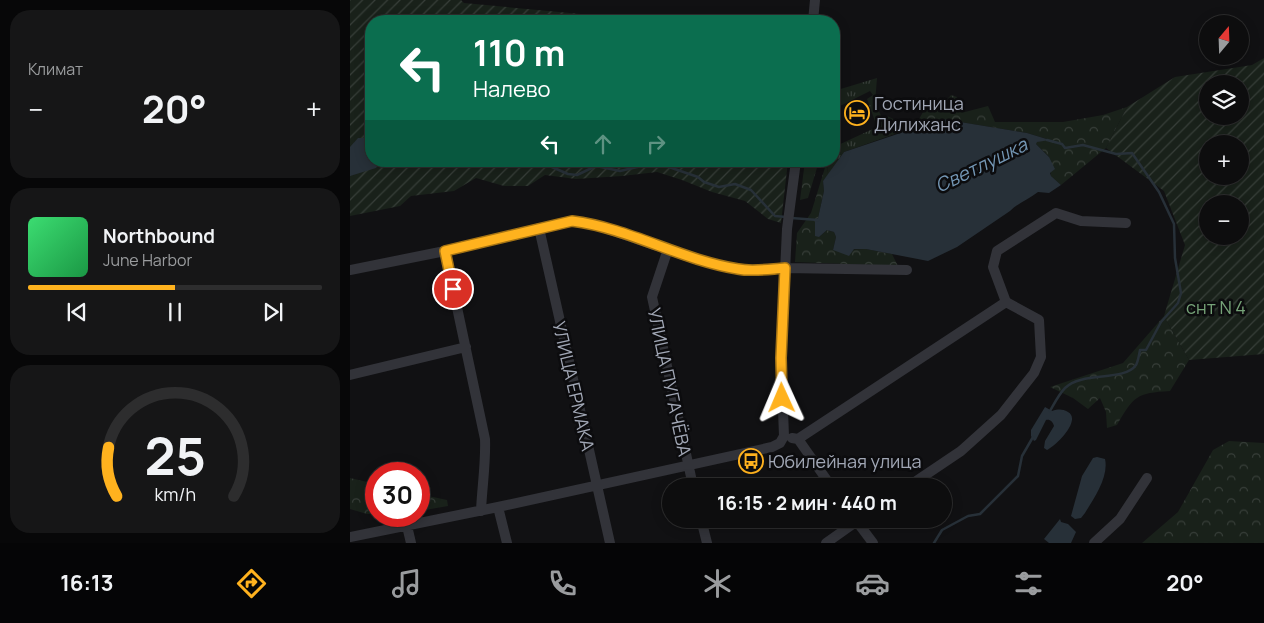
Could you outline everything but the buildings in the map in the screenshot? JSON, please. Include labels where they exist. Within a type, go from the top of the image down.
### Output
[{"type":"street","points":[[814,15],[815,0]]},
{"type":"street","points":[[430,521],[772,447],[780,443],[784,436],[781,358],[787,229],[795,167]]},
{"type":"street","points":[[921,478],[960,451],[1001,415],[1034,373],[1041,357],[1039,320],[1006,302],[993,267],[997,251],[1056,212],[1081,221],[1126,223]]},
{"type":"street","points":[[350,270],[445,251],[572,221],[593,224],[695,259],[740,270],[785,268],[907,270]]},
{"type":"street","name":"УЛИЦА ЕРМАКА","points":[[539,228],[610,543]]},
{"type":"street","name":"УЛИЦА ПУГАЧЁВА","points":[[668,249],[652,297],[690,478]]},
{"type":"street","points":[[445,251],[485,439],[486,458],[481,511]]},
{"type":"street","points":[[798,439],[1006,302]]},
{"type":"street","points":[[350,375],[466,347]]},
{"type":"street","points":[[784,436],[798,439],[825,478]]},
{"type":"street","points":[[1094,543],[1120,519],[1148,478]]},
{"type":"street","points":[[498,508],[506,543]]},
{"type":"street","points":[[350,537],[402,527]]},
{"type":"street","points":[[407,527],[411,543]]},
{"type":"street","points":[[703,528],[707,543]]},
{"type":"street","points":[[826,543],[846,528]]},
{"type":"street","points":[[863,528],[873,543]]},
{"type":"green space","points":[[350,0],[461,0],[464,3],[592,15],[365,15],[365,167],[787,167],[781,223],[768,219],[745,201],[712,192],[657,172],[576,179],[545,175],[528,186],[504,186],[476,178],[454,191],[411,196],[400,206],[350,216]]},
{"type":"green space","name":"снт N 4","points":[[1264,58],[1264,354],[1189,360],[1164,316],[1185,245],[1164,191],[1106,148],[1127,107],[1175,77],[1252,65]]},
{"type":"green space","points":[[877,78],[875,103],[892,135],[844,152],[840,158],[840,144],[877,127],[867,99],[873,95],[870,91],[840,106],[840,89]]},
{"type":"green space","points":[[951,95],[957,97],[960,106],[965,112],[988,106],[995,122],[1063,122],[1103,115],[1127,107],[1106,148],[1061,185],[1051,176],[1049,157],[1036,144],[1036,142],[1047,139],[1027,133],[942,119],[892,135],[884,123],[887,116],[902,122],[911,123],[918,121],[923,112],[944,103]]},
{"type":"green space","points":[[804,167],[817,167],[808,198],[800,200]]},
{"type":"green space","points":[[825,167],[827,167],[828,175],[823,181],[824,191],[818,218],[815,220],[819,237],[827,230],[834,232],[836,237],[833,250],[866,249],[892,254],[898,266],[795,262],[797,233],[811,213]]},
{"type":"green space","points":[[827,167],[834,167],[828,175]]},
{"type":"green space","points":[[1164,316],[1189,360],[1170,391],[1150,393],[1137,398],[1132,402],[1117,425],[1107,428],[1106,412],[1100,398],[1088,409],[1073,398],[1050,387],[1123,363]]},
{"type":"green space","points":[[1229,441],[1264,443],[1264,543],[1142,543],[1178,512],[1213,450]]},
{"type":"green space","points":[[350,478],[365,481],[365,513],[350,509]]},
{"type":"green space","points":[[430,496],[447,500],[448,506],[430,509]]},
{"type":"water","points":[[942,119],[1027,133],[1050,140],[1037,142],[1036,144],[1049,157],[1055,169],[1050,173],[1051,176],[1061,185],[1049,193],[1038,192],[957,247],[928,261],[866,249],[854,249],[849,256],[833,250],[836,237],[834,232],[827,230],[819,237],[815,236],[815,220],[818,218],[824,191],[823,181],[833,167],[840,167],[840,158],[844,152]]},
{"type":"water","points":[[358,138],[365,138],[365,167],[376,168],[350,176],[350,147]]},
{"type":"water","points":[[1045,407],[1052,411],[1064,410],[1068,412],[1072,421],[1056,444],[1047,450],[1044,448],[1045,441],[1054,426],[1051,421],[1046,420],[1036,440],[1034,441],[1031,436],[1031,430]]},
{"type":"water","points":[[1093,458],[1105,459],[1106,466],[1103,480],[1085,513],[1081,518],[1075,519],[1071,516],[1082,476]]},
{"type":"water","points":[[1060,519],[1061,522],[1068,524],[1076,532],[1071,543],[1049,543],[1044,539]]},
{"type":"waterway","name":"Светлушка","points":[[1047,140],[1062,144],[1065,148],[1083,145],[1116,154],[1132,153],[1159,192],[1174,224],[1175,258],[1181,293],[1178,303],[1161,322],[1146,350],[1140,350],[1136,365],[1122,373],[1072,383],[1063,390],[1050,411]]},
{"type":"waterway","name":"Светлушка","points":[[552,167],[568,174],[577,175],[594,167]]},
{"type":"waterway","name":"Светлушка","points":[[601,167],[620,171],[637,167]]},
{"type":"waterway","name":"Светлушка","points":[[669,167],[698,177],[704,182],[719,187],[735,184],[751,190],[775,216],[786,217]]},
{"type":"waterway","name":"Светлушка","points":[[791,218],[818,220]]},
{"type":"waterway","name":"Светлушка","points":[[934,543],[942,530],[968,516],[980,514],[1018,476],[1022,456],[1033,437]]},
{"type":"place","name":"Гостиница Дилижанс","points":[[857,113]]},
{"type":"place","name":"Юбилейная улица","points":[[751,461]]},
{"type":"route","points":[[453,289],[445,251],[572,221],[593,224],[695,259],[740,270],[785,268],[781,358],[782,398]]}]
